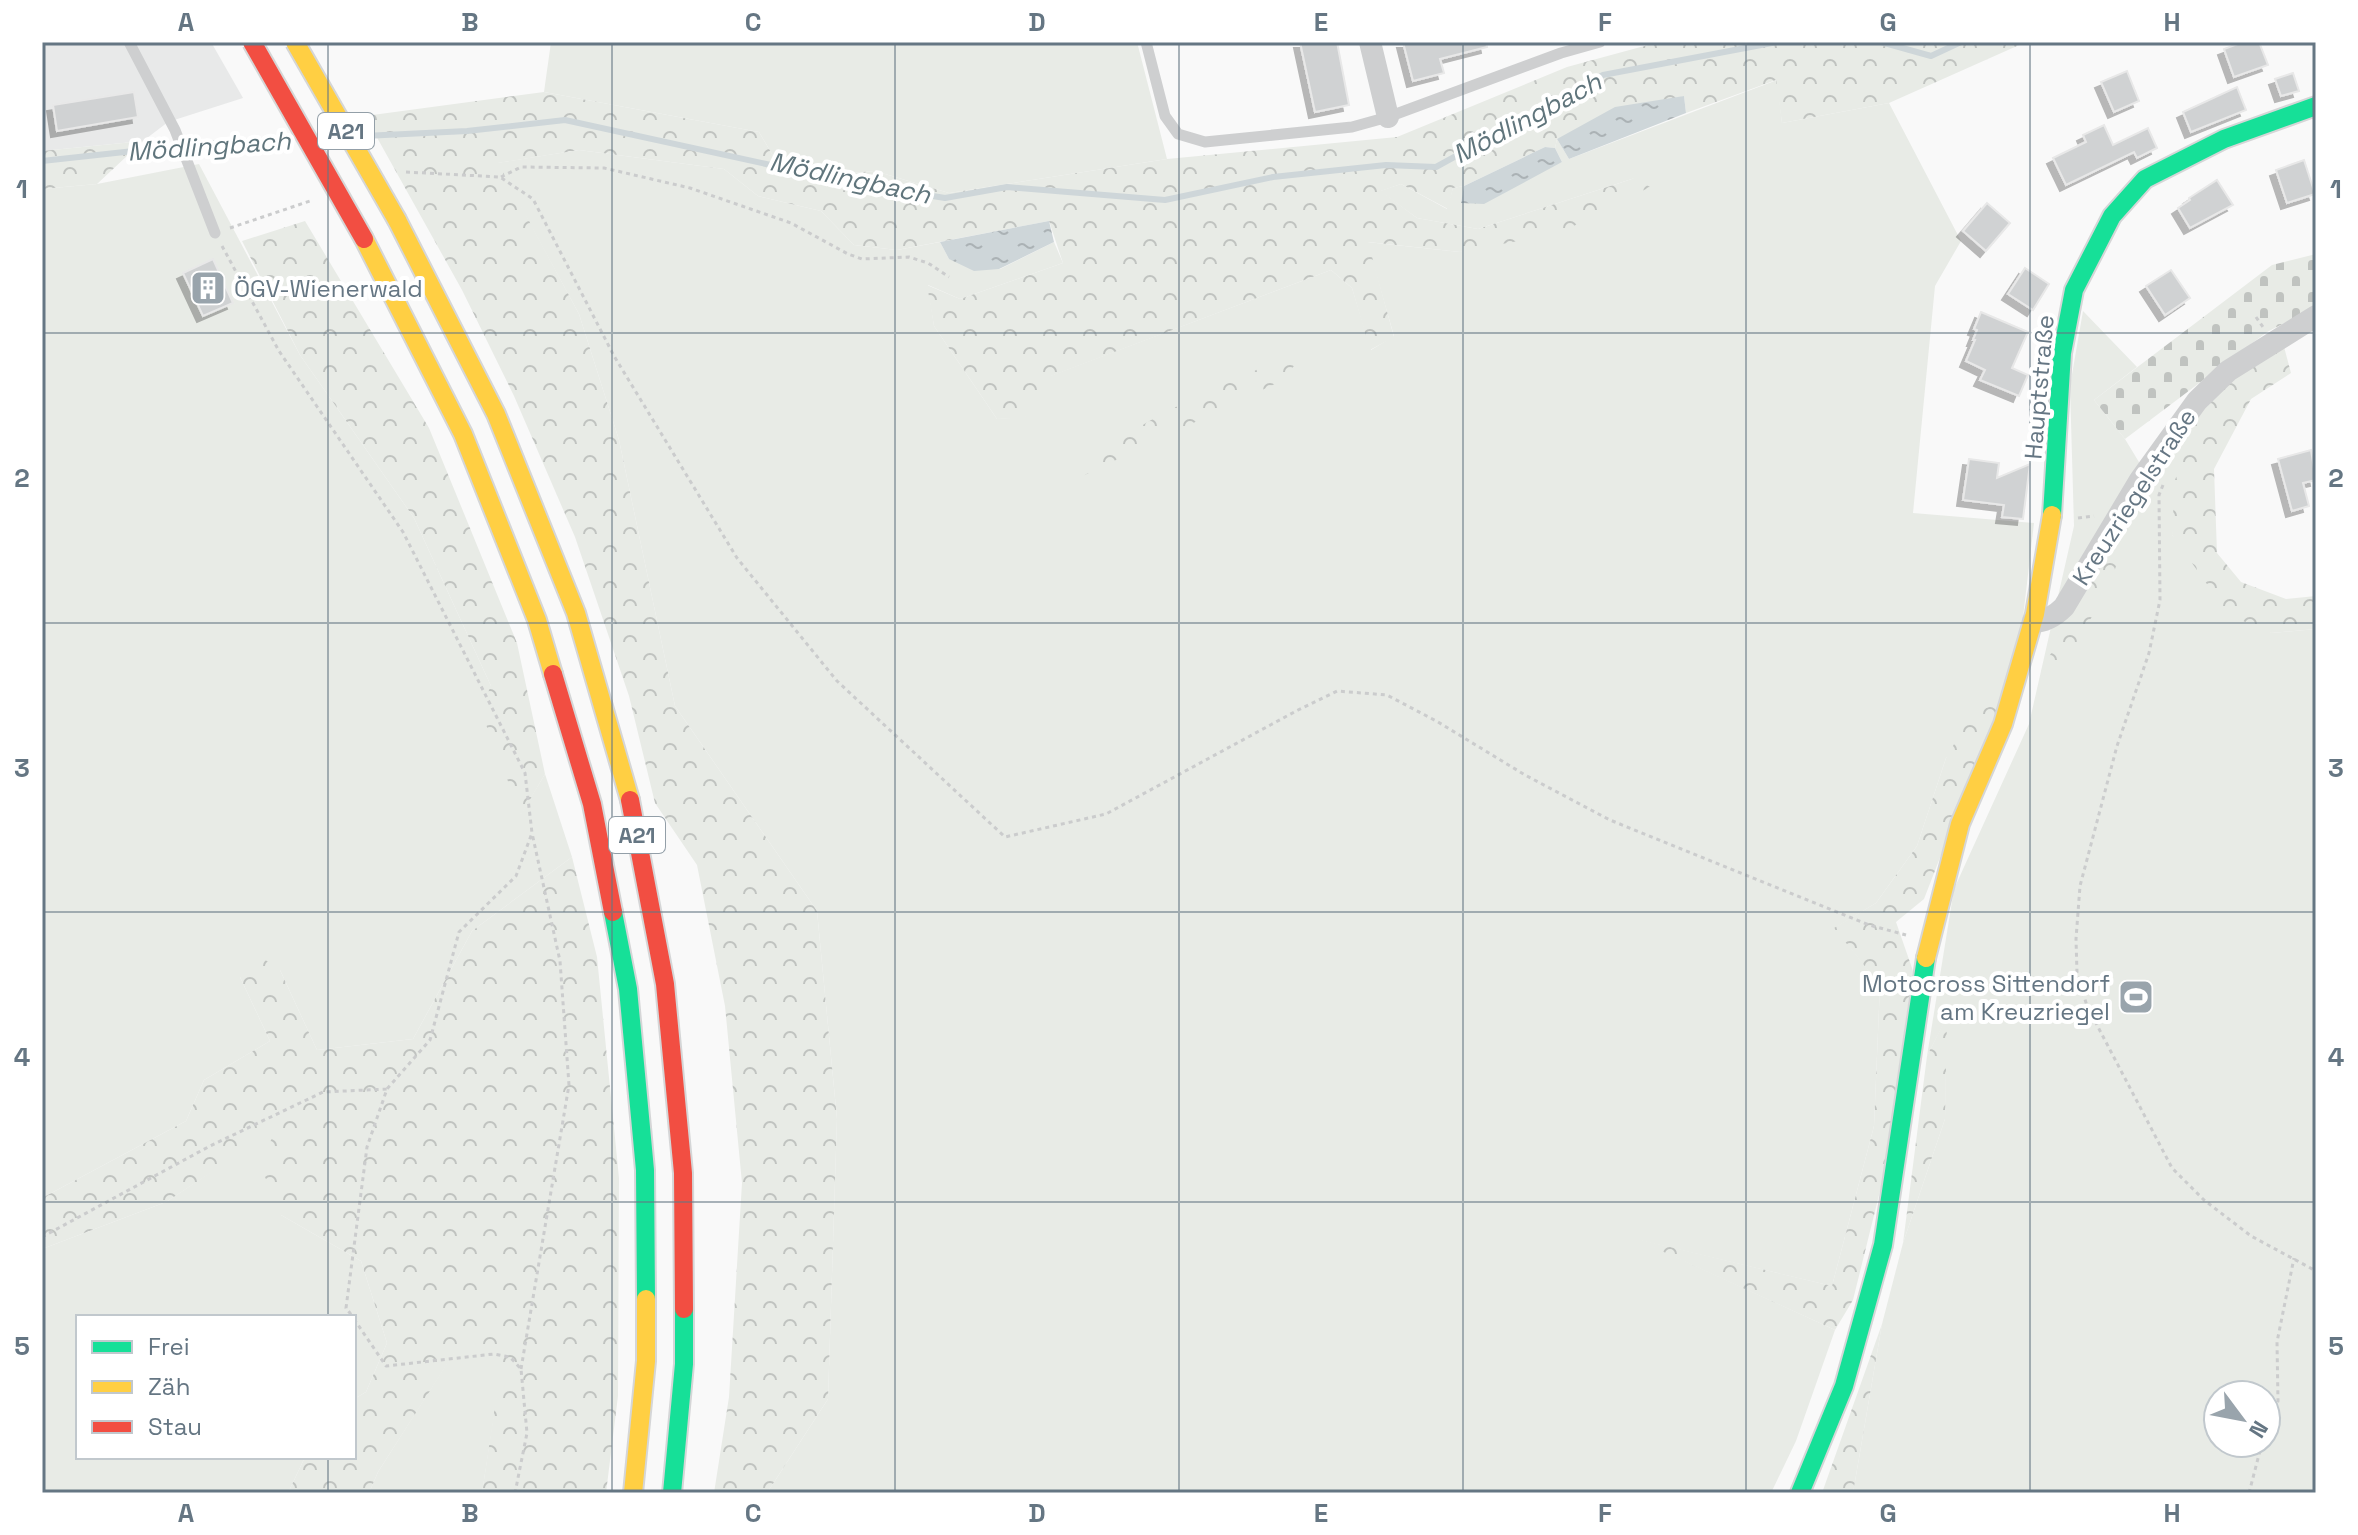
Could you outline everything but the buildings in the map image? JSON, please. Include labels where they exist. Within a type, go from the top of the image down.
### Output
[{"type":"main road","name":"A21","points":[[252,42],[364,239],[468,448],[537,620],[592,804],[628,989],[645,1170],[646,1361],[633,1493]]},
{"type":"main road","name":"A21","points":[[295,42],[397,220],[496,414],[576,613],[630,801],[665,984],[683,1173],[684,1364],[672,1493]]},
{"type":"main road","name":"Hauptstraße","points":[[1800,1493],[1844,1386],[1883,1245],[1929,940],[1960,824],[2003,724],[2033,622],[2052,523],[2062,353],[2074,290],[2112,216],[2145,179],[2224,139],[2316,106]]},
{"type":"street","points":[[1370,42],[1388,117]]},
{"type":"street","name":"Kreuzriegelstraße","points":[[2033,622],[2056,615],[2064,607],[2140,480],[2197,401],[2228,371],[2316,316]]},
{"type":"lane","points":[[129,42],[175,130],[215,233]]},
{"type":"lane","points":[[1146,42],[1165,116],[1178,134],[1205,142],[1352,127],[1600,42]]},
{"type":"path","points":[[393,176],[407,172],[500,177],[521,167],[604,168],[690,188],[791,223],[862,259],[909,257],[928,263],[949,277]]},
{"type":"path","points":[[500,177],[533,199],[614,356],[737,558],[837,681],[1005,837],[1106,814],[1337,691],[1387,695],[1610,820],[1869,925],[1929,940]]},
{"type":"path","points":[[320,198],[215,233],[279,351],[403,532],[525,773],[532,833],[560,961],[569,1085],[521,1369],[527,1433],[515,1493]]},
{"type":"path","points":[[2165,481],[2159,495],[2160,600],[2149,653],[2117,746],[2080,886],[2077,973],[2087,1006],[2172,1168],[2204,1200],[2251,1236],[2316,1271]]},
{"type":"path","points":[[2052,523],[2122,511]]},
{"type":"path","points":[[351,1315],[346,1308],[367,1147],[387,1089],[430,1040],[459,932],[516,876],[532,833]]},
{"type":"path","points":[[42,1237],[210,1146],[323,1092],[387,1089]]},
{"type":"path","points":[[2278,1379],[2277,1342],[2294,1258]]},
{"type":"path","points":[[356,1322],[386,1366],[494,1354],[510,1357],[521,1369]]},
{"type":"path","points":[[2249,1493],[2258,1459]]},
{"type":"shaded area","points":[[42,42],[211,42],[243,98],[168,122],[143,141],[42,151]]},
{"type":"green space","points":[[551,42],[1137,42],[1167,159],[949,193],[875,171],[786,178],[759,132],[544,92]]},
{"type":"green space","points":[[1659,42],[2026,42],[1889,103],[1782,123],[1776,80],[1686,113],[1684,96],[1557,139],[1555,148],[1545,147],[1464,186],[1453,188],[1448,209],[1401,184],[1381,191],[1417,218],[1478,229],[1635,178],[1650,187],[1560,233],[1460,252],[1368,242],[1394,337],[1370,350],[1352,288],[1331,270],[1051,376],[1025,418],[997,419],[934,326],[927,285],[960,299],[1063,263],[1049,221],[897,250],[854,245],[821,211],[758,196],[724,169],[579,150],[498,163],[579,314],[619,440],[675,706],[817,911],[837,1119],[828,1399],[767,1493],[714,1493],[729,1397],[742,1183],[725,1006],[697,865],[655,803],[629,696],[575,537],[514,396],[462,290],[365,116],[544,92],[759,132],[786,178],[875,171],[949,193],[1167,159],[1397,137],[1567,67]]},
{"type":"green space","points":[[1777,80],[1782,123],[1889,103],[1961,241],[1935,286],[1913,513],[2034,523],[2022,626],[2000,703],[1946,758],[1917,846],[1876,903],[1835,928],[1880,985],[1874,1126],[1832,1286],[1639,1240],[1835,1330],[1796,1441],[1771,1493],[767,1493],[828,1399],[837,1119],[817,911],[675,706],[619,440],[579,314],[497,163],[579,150],[724,169],[758,196],[821,211],[854,245],[897,250],[940,242],[949,259],[1000,269],[1054,242],[1063,263],[960,299],[928,285],[934,326],[997,419],[1025,417],[1050,376],[1331,270],[1352,288],[1371,350],[1394,336],[1367,242],[1460,252],[1635,178],[1478,229],[1417,218],[1380,191],[1401,184],[1447,209],[1453,188],[1464,186],[1461,203],[1562,162],[1555,148],[1557,139],[1569,159]]},
{"type":"green space","points":[[143,141],[97,184],[42,189],[42,151]]},
{"type":"green space","points":[[199,164],[300,355],[414,518],[491,686],[521,814],[545,774],[572,857],[472,931],[413,1039],[317,1050],[280,970],[240,977],[270,1041],[204,1080],[186,1121],[42,1198],[42,189],[97,184]]},
{"type":"green space","points":[[305,221],[429,428],[517,643],[545,774],[521,815],[480,709],[491,686],[414,518],[300,355],[242,241]]},
{"type":"green space","points":[[2316,254],[2316,307],[2267,332],[2125,439],[2094,400],[2272,265]]},
{"type":"green space","name":"Motocross Sittendorf am Kreuzriegel","points":[[2083,311],[2137,367],[2094,400],[2125,439],[2148,477],[2205,399],[2172,535],[2271,633],[2316,629],[2316,1493],[1853,1493],[1882,1324],[1903,1243],[1945,1119],[1946,1019],[1927,1056],[1954,889],[2029,724],[2074,526],[2070,386]]},
{"type":"green space","points":[[2283,343],[2291,373],[2251,399],[2214,469],[2217,553],[2241,582],[2286,599],[2316,596],[2316,629],[2271,633],[2229,615],[2172,535],[2175,480],[2205,399]]},
{"type":"green space","points":[[1280,359],[1300,359],[1281,381],[1070,482],[1065,470],[1165,412]]},
{"type":"green space","points":[[2122,549],[2107,592],[2068,656],[2041,671],[2106,556]]},
{"type":"green space","points":[[2000,703],[1924,899],[1896,922],[1913,971],[1882,1183],[1853,1300],[1835,1330],[1633,1238],[1832,1286],[1874,1126],[1880,985],[1834,928],[1876,903],[1917,846],[1946,758],[1972,713]]},
{"type":"green space","points":[[572,857],[597,957],[619,1178],[618,1396],[606,1493],[482,1493],[504,1346],[458,1347],[378,1472],[369,1493],[288,1493],[304,1459],[356,1459],[356,1398],[366,1392],[387,1343],[361,1261],[281,1215],[260,1165],[275,1131],[166,1202],[42,1249],[42,1198],[186,1121],[204,1080],[270,1041],[240,977],[252,951],[280,970],[317,1050],[413,1039],[472,931]]},
{"type":"green space","points":[[1947,1016],[1945,1119],[1903,1243],[1927,1056]]},
{"type":"green space","points":[[276,1129],[281,1215],[361,1261],[387,1343],[366,1392],[356,1398],[356,1315],[76,1315],[76,1459],[304,1459],[288,1493],[42,1493],[42,1249],[166,1202]]},
{"type":"green space","points":[[1882,1324],[1853,1493],[1822,1493]]},
{"type":"green space","points":[[458,1346],[505,1346],[482,1493],[369,1493],[378,1472]]},
{"type":"water","points":[[1684,96],[1686,113],[1569,159],[1557,139],[1615,107]]},
{"type":"water","points":[[1545,147],[1555,148],[1562,162],[1484,204],[1461,203],[1464,186]]},
{"type":"water","points":[[1049,221],[1054,242],[999,269],[974,271],[949,259],[940,242]]},
{"type":"waterway","name":"Mödlingbach","points":[[364,136],[467,131],[565,120],[853,183],[945,198],[1007,187],[1165,200],[1273,177],[1386,165],[1436,167],[1603,75],[1777,42]]},
{"type":"waterway","name":"Mödlingbach","points":[[1881,42],[1931,56],[1961,42]]},
{"type":"waterway","name":"Mödlingbach","points":[[42,161],[198,144],[289,139]]},
{"type":"traffic: fast","points":[[2052,515],[2062,353],[2074,290],[2112,216],[2145,179],[2224,139],[2316,106]]},
{"type":"traffic: fast","points":[[613,912],[628,989],[645,1170],[646,1299]]},
{"type":"traffic: fast","points":[[1800,1493],[1844,1386],[1883,1245],[1926,958]]},
{"type":"traffic: fast","points":[[672,1493],[684,1364],[684,1309]]},
{"type":"traffic: slow","points":[[295,42],[397,220]]},
{"type":"traffic: slow","points":[[397,220],[496,414],[576,613],[630,800]]},
{"type":"traffic: slow","points":[[364,239],[463,434],[537,620],[553,674]]},
{"type":"traffic: slow","points":[[1926,958],[1960,824],[2003,724],[2035,614],[2052,515]]},
{"type":"traffic: slow","points":[[633,1493],[646,1361],[646,1299]]},
{"type":"traffic: jam","points":[[252,42],[364,239]]},
{"type":"traffic: jam","points":[[553,674],[592,804],[613,912]]},
{"type":"traffic: jam","points":[[630,800],[665,984],[683,1173],[684,1309]]},
{"type":"place","name":"ÖGV-Wienerwald","points":[[208,288]]},
{"type":"place","name":"Motocross Sittendorf am Kreuzriegel","points":[[2136,997]]}]
